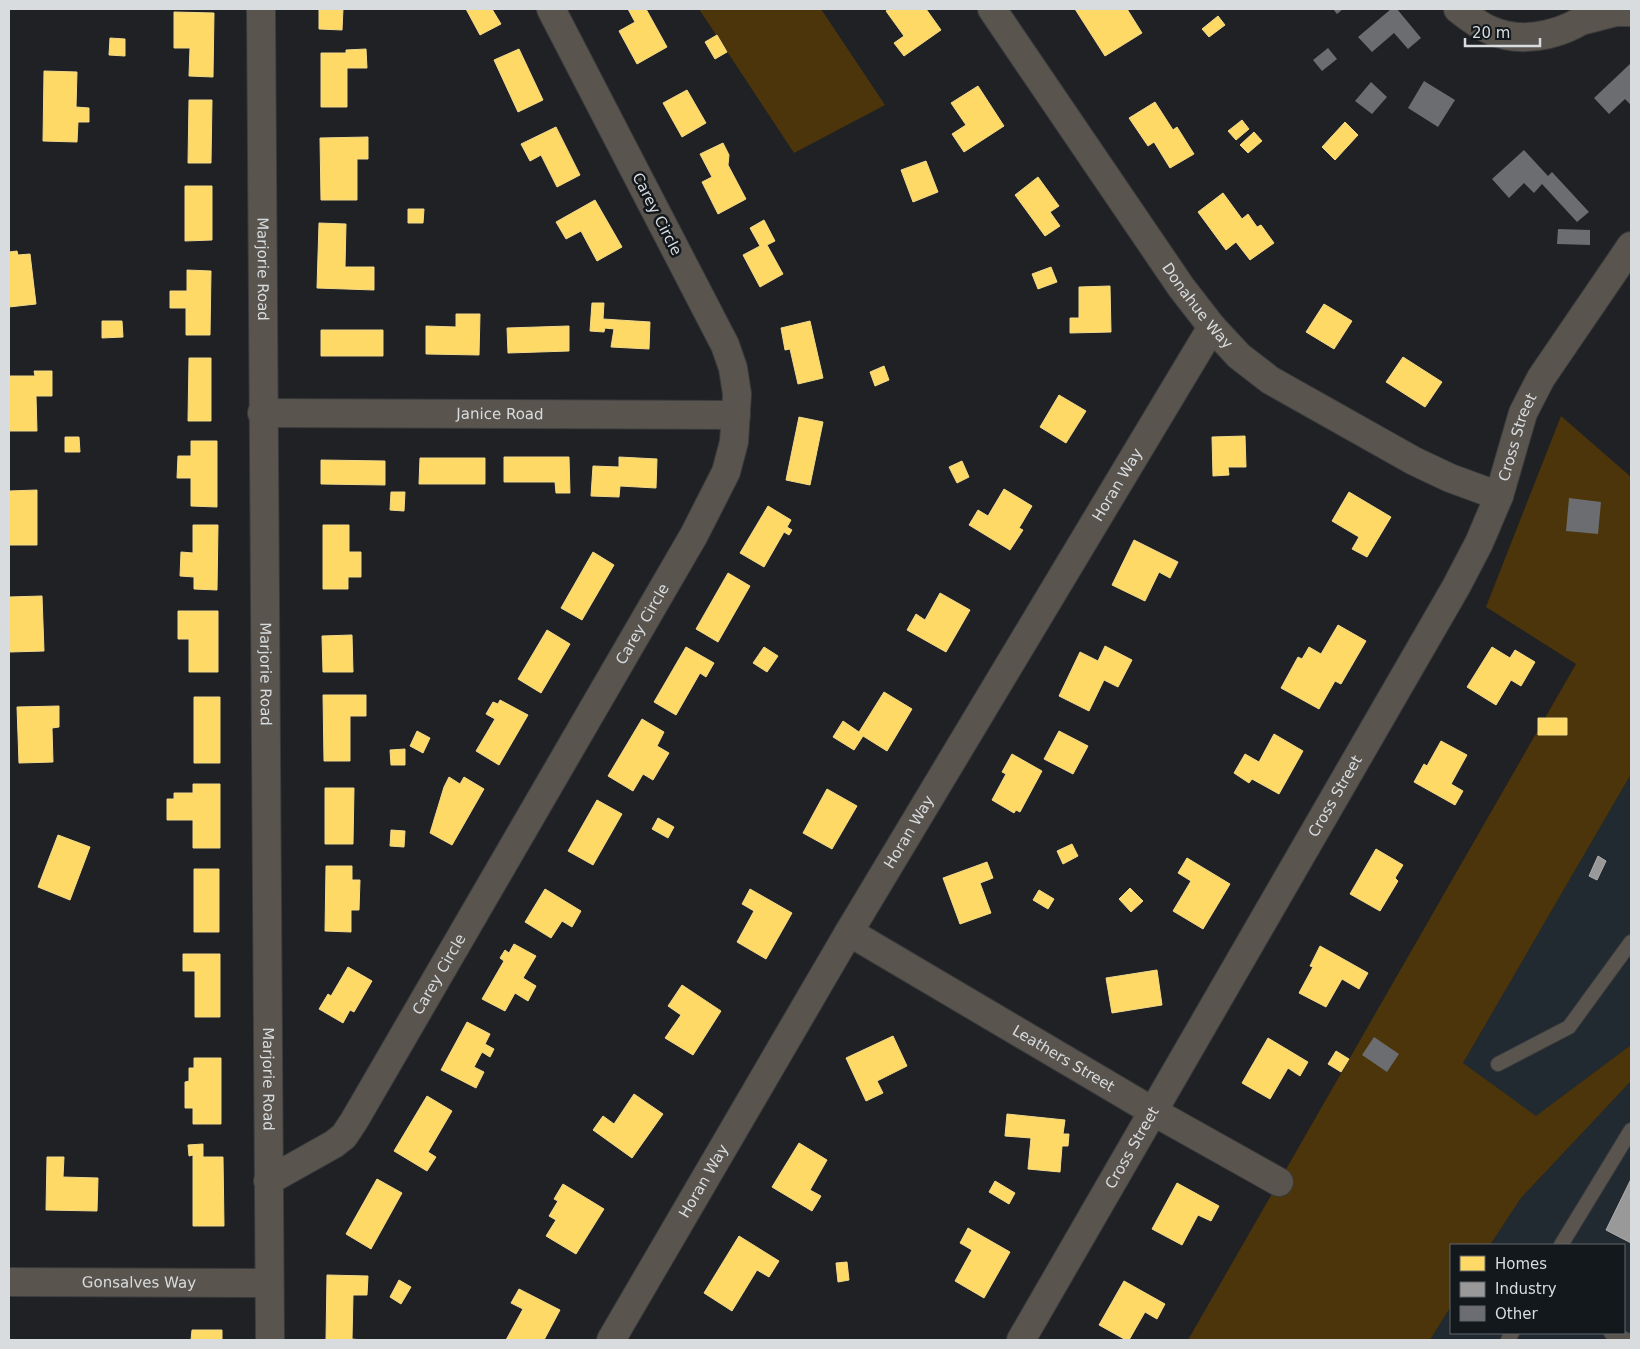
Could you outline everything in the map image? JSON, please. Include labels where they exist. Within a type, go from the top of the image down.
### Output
[{"type":"street","name":"Marjorie Road","points":[[261,9],[262,414],[270,1340]]},
{"type":"street","name":"Carey Circle","points":[[268,1180],[334,1144],[344,1136],[354,1121],[694,535],[726,472],[734,442],[737,394],[734,368],[725,345],[551,9]]},
{"type":"street","name":"Donahue Way","points":[[992,9],[1181,287],[1212,327],[1240,356],[1270,380],[1414,461],[1450,478],[1499,496]]},
{"type":"street","points":[[1458,9],[1491,31],[1513,37],[1533,37],[1564,30],[1591,14],[1631,12]]},
{"type":"street","name":"Cross Street","points":[[1022,1340],[1456,587],[1479,543],[1499,496],[1523,413],[1541,378],[1631,246]]},
{"type":"street","name":"Horan Way","points":[[611,1340],[849,932],[1212,327]]},
{"type":"street","name":"Janice Road","points":[[262,414],[736,415]]},
{"type":"street","name":"Leathers Street","points":[[849,932],[1154,1112],[1279,1182]]},
{"type":"street","name":"Gonsalves Way","points":[[9,1282],[269,1283]]},
{"type":"lane","points":[[1498,1064],[1569,1027],[1631,942]]},
{"type":"lane","points":[[1562,1244],[1631,1130]]},
{"type":"lane","points":[[1613,1334],[1627,1340]]},
{"type":"shaded area","points":[[699,9],[821,9],[885,105],[794,153]]},
{"type":"shaded area","points":[[1561,416],[1631,477],[1631,774],[1463,1063],[1536,1116],[1631,1045],[1631,1081],[1521,1198],[1491,1244],[1450,1244],[1450,1308],[1430,1340],[1188,1340],[1576,664],[1486,607]]},
{"type":"shaded area","points":[[1631,774],[1631,1045],[1536,1117],[1463,1063]]},
{"type":"shaded area","points":[[1631,1081],[1631,1340],[1430,1340],[1450,1308],[1450,1334],[1625,1334],[1625,1244],[1491,1244],[1521,1198]]},
{"type":"building: Homes","points":[[319,9],[343,9],[342,30],[319,29]]},
{"type":"building: Homes","points":[[466,9],[492,9],[501,24],[480,35]]},
{"type":"building: Homes","points":[[628,9],[646,9],[667,47],[637,64],[619,31],[635,22]]},
{"type":"building: Homes","points":[[889,9],[926,9],[941,30],[904,56],[894,43],[904,36],[886,11]]},
{"type":"building: Homes","points":[[1075,9],[1127,9],[1142,33],[1105,56]]},
{"type":"building: Homes","points":[[174,12],[214,13],[213,77],[189,76],[190,48],[174,48]]},
{"type":"building: Homes","points":[[1218,16],[1225,25],[1209,37],[1202,29]]},
{"type":"building: Homes","points":[[717,35],[727,52],[715,59],[705,42]]},
{"type":"building: Homes","points":[[110,38],[125,39],[125,56],[109,55]]},
{"type":"building: Homes","points":[[366,49],[367,68],[347,68],[347,107],[321,107],[321,53],[346,53],[346,50]]},
{"type":"building: Homes","points":[[519,49],[543,100],[518,112],[494,60]]},
{"type":"building: Homes","points":[[44,71],[77,72],[76,107],[89,108],[89,122],[78,122],[77,142],[43,141]]},
{"type":"building: Homes","points":[[978,86],[1004,126],[964,152],[952,134],[966,125],[951,103]]},
{"type":"building: Homes","points":[[687,90],[706,123],[682,137],[663,103]]},
{"type":"building: Homes","points":[[189,100],[212,100],[211,163],[188,163]]},
{"type":"building: Homes","points":[[1155,102],[1173,130],[1177,127],[1194,154],[1170,168],[1154,142],[1148,146],[1129,118]]},
{"type":"building: Homes","points":[[1242,120],[1249,129],[1236,140],[1228,131]]},
{"type":"building: Homes","points":[[1345,122],[1358,135],[1335,160],[1322,147]]},
{"type":"building: Homes","points":[[556,127],[580,175],[557,187],[541,155],[530,161],[521,144]]},
{"type":"building: Homes","points":[[1254,132],[1262,141],[1248,153],[1240,145]]},
{"type":"building: Homes","points":[[368,137],[368,159],[357,159],[357,200],[321,200],[320,138]]},
{"type":"building: Homes","points":[[723,143],[729,155],[728,165],[746,199],[718,214],[702,182],[712,177],[700,154]]},
{"type":"building: Homes","points":[[926,161],[938,192],[913,202],[901,170]]},
{"type":"building: Homes","points":[[1038,177],[1059,206],[1050,212],[1060,226],[1045,236],[1015,195]]},
{"type":"building: Homes","points":[[185,186],[212,186],[212,240],[185,241]]},
{"type":"building: Homes","points":[[1223,193],[1242,219],[1248,214],[1257,227],[1261,225],[1274,243],[1250,260],[1236,242],[1226,250],[1198,212]]},
{"type":"building: Homes","points":[[595,200],[622,247],[597,261],[581,231],[566,239],[556,222]]},
{"type":"building: Homes","points":[[408,209],[424,209],[423,223],[408,223]]},
{"type":"building: Homes","points":[[764,220],[775,241],[767,245],[783,274],[760,287],[743,255],[760,246],[750,228]]},
{"type":"building: Homes","points":[[319,223],[346,224],[345,267],[374,267],[374,290],[317,288]]},
{"type":"building: Homes","points":[[17,251],[18,255],[30,254],[36,304],[9,307],[9,252]]},
{"type":"building: Homes","points":[[1051,267],[1057,282],[1038,289],[1032,274]]},
{"type":"building: Homes","points":[[187,270],[211,271],[210,335],[186,335],[186,308],[170,308],[170,291],[187,291]]},
{"type":"building: Homes","points":[[1110,286],[1111,332],[1070,333],[1070,318],[1079,318],[1079,287]]},
{"type":"building: Homes","points":[[592,303],[604,303],[603,319],[650,322],[649,349],[611,347],[614,329],[605,328],[604,332],[590,331]]},
{"type":"building: Homes","points":[[1324,304],[1352,321],[1334,349],[1306,332]]},
{"type":"building: Homes","points":[[456,314],[480,314],[479,355],[426,354],[426,326],[456,327]]},
{"type":"building: Homes","points":[[102,321],[122,321],[123,337],[102,338]]},
{"type":"building: Homes","points":[[810,321],[823,378],[798,384],[790,349],[785,350],[781,328]]},
{"type":"building: Homes","points":[[569,326],[569,351],[508,353],[507,328]]},
{"type":"building: Homes","points":[[321,330],[383,330],[383,356],[321,356]]},
{"type":"building: Homes","points":[[1403,357],[1442,382],[1425,407],[1386,382]]},
{"type":"building: Homes","points":[[189,358],[211,358],[211,421],[188,421]]},
{"type":"building: Homes","points":[[884,366],[889,380],[875,386],[870,372]]},
{"type":"building: Homes","points":[[34,371],[52,371],[52,396],[36,396],[37,431],[9,431],[9,376],[35,376]]},
{"type":"building: Homes","points":[[1059,395],[1086,411],[1066,443],[1040,427]]},
{"type":"building: Homes","points":[[799,417],[823,422],[810,485],[786,480]]},
{"type":"building: Homes","points":[[1245,436],[1246,467],[1228,467],[1229,475],[1213,476],[1212,437]]},
{"type":"building: Homes","points":[[65,437],[79,437],[80,452],[65,452]]},
{"type":"building: Homes","points":[[191,441],[217,441],[217,507],[191,506],[191,478],[177,478],[178,456],[191,456]]},
{"type":"building: Homes","points":[[504,457],[569,457],[570,493],[556,493],[555,482],[504,482]]},
{"type":"building: Homes","points":[[619,457],[657,459],[656,488],[620,486],[619,497],[591,496],[593,466],[619,467]]},
{"type":"building: Homes","points":[[420,458],[485,458],[485,484],[419,484]]},
{"type":"building: Homes","points":[[321,460],[385,461],[385,485],[321,484]]},
{"type":"building: Homes","points":[[962,461],[969,477],[957,483],[949,467]]},
{"type":"building: Homes","points":[[1004,489],[1032,506],[1019,528],[1023,530],[1010,550],[969,525],[978,510],[988,516]]},
{"type":"building: Homes","points":[[37,490],[37,545],[9,545],[9,491]]},
{"type":"building: Homes","points":[[391,492],[405,492],[404,511],[390,510]]},
{"type":"building: Homes","points":[[1349,492],[1391,517],[1367,557],[1352,549],[1359,537],[1332,521]]},
{"type":"building: Homes","points":[[768,506],[791,520],[787,527],[792,530],[789,535],[784,532],[764,567],[740,553]]},
{"type":"building: Homes","points":[[193,525],[218,525],[217,590],[194,589],[194,577],[180,576],[181,552],[193,553]]},
{"type":"building: Homes","points":[[323,525],[349,525],[349,552],[361,552],[361,577],[348,577],[348,589],[323,589]]},
{"type":"building: Homes","points":[[1134,540],[1178,562],[1170,578],[1159,572],[1145,601],[1112,585]]},
{"type":"building: Homes","points":[[593,552],[614,565],[582,620],[561,608]]},
{"type":"building: Homes","points":[[728,573],[750,586],[718,642],[696,629]]},
{"type":"building: Homes","points":[[940,593],[970,610],[946,652],[907,630],[916,614],[925,620]]},
{"type":"building: Homes","points":[[42,596],[44,651],[10,652],[9,597]]},
{"type":"building: Homes","points":[[178,611],[218,611],[218,672],[189,672],[189,639],[178,639]]},
{"type":"building: Homes","points":[[1338,625],[1366,641],[1341,684],[1335,681],[1319,709],[1281,688],[1298,657],[1302,659],[1309,647],[1321,654]]},
{"type":"building: Homes","points":[[547,630],[570,644],[541,693],[518,679]]},
{"type":"building: Homes","points":[[352,635],[353,672],[323,672],[322,636]]},
{"type":"building: Homes","points":[[1105,646],[1132,660],[1118,687],[1104,680],[1089,711],[1059,696],[1080,652],[1098,661]]},
{"type":"building: Homes","points":[[686,647],[714,663],[706,677],[700,673],[676,715],[654,702]]},
{"type":"building: Homes","points":[[764,647],[778,656],[767,672],[753,663]]},
{"type":"building: Homes","points":[[1492,647],[1510,658],[1515,650],[1535,662],[1521,686],[1511,680],[1496,705],[1467,687]]},
{"type":"building: Homes","points":[[884,692],[912,709],[887,751],[863,736],[854,750],[833,737],[843,721],[859,732]]},
{"type":"building: Homes","points":[[323,695],[366,695],[366,716],[350,716],[350,761],[324,761]]},
{"type":"building: Homes","points":[[194,697],[220,697],[220,763],[194,763]]},
{"type":"building: Homes","points":[[500,700],[528,715],[499,765],[476,751],[495,719],[486,714],[493,702],[498,704]]},
{"type":"building: Homes","points":[[59,706],[59,727],[52,728],[53,762],[19,763],[17,707]]},
{"type":"building: Homes","points":[[1538,718],[1567,718],[1567,735],[1538,735]]},
{"type":"building: Homes","points":[[642,719],[664,732],[657,746],[669,753],[653,780],[643,774],[633,791],[608,776]]},
{"type":"building: Homes","points":[[417,731],[430,738],[423,753],[410,746]]},
{"type":"building: Homes","points":[[1059,731],[1088,746],[1073,774],[1044,759]]},
{"type":"building: Homes","points":[[1274,734],[1303,751],[1279,794],[1252,779],[1249,783],[1234,773],[1245,754],[1259,762]]},
{"type":"building: Homes","points":[[1441,741],[1467,755],[1451,784],[1463,791],[1455,805],[1414,782],[1424,764],[1427,766]]},
{"type":"building: Homes","points":[[405,749],[405,765],[391,765],[390,750]]},
{"type":"building: Homes","points":[[1012,754],[1042,771],[1020,812],[1016,810],[1014,813],[992,800],[1006,774],[1002,772]]},
{"type":"building: Homes","points":[[449,777],[460,784],[464,777],[484,789],[452,845],[430,833],[444,787]]},
{"type":"building: Homes","points":[[193,784],[220,784],[220,848],[193,848],[193,820],[167,820],[167,799],[174,799],[174,793],[193,793]]},
{"type":"building: Homes","points":[[325,788],[354,788],[353,844],[325,844]]},
{"type":"building: Homes","points":[[827,789],[857,806],[832,849],[803,833]]},
{"type":"building: Homes","points":[[597,800],[622,814],[593,865],[568,851]]},
{"type":"building: Homes","points":[[658,818],[674,827],[668,838],[652,829]]},
{"type":"building: Homes","points":[[391,830],[405,831],[404,847],[390,846]]},
{"type":"building: Homes","points":[[58,835],[90,847],[70,900],[38,887]]},
{"type":"building: Homes","points":[[1072,844],[1078,856],[1063,864],[1057,851]]},
{"type":"building: Homes","points":[[1376,849],[1403,865],[1395,878],[1398,881],[1380,911],[1350,894]]},
{"type":"building: Homes","points":[[1187,858],[1230,884],[1203,929],[1173,911],[1191,881],[1178,873]]},
{"type":"building: Homes","points":[[987,862],[993,878],[980,883],[991,913],[960,924],[943,878]]},
{"type":"building: Homes","points":[[326,866],[352,866],[352,880],[360,880],[359,910],[351,910],[351,932],[325,931]]},
{"type":"building: Homes","points":[[194,869],[219,869],[219,932],[194,932]]},
{"type":"building: Homes","points":[[1130,888],[1143,901],[1131,912],[1119,899]]},
{"type":"building: Homes","points":[[545,889],[581,911],[572,927],[562,921],[551,938],[525,922]]},
{"type":"building: Homes","points":[[750,889],[792,913],[766,959],[737,942],[754,911],[742,904]]},
{"type":"building: Homes","points":[[1039,890],[1054,899],[1048,909],[1033,900]]},
{"type":"building: Homes","points":[[514,944],[536,956],[523,978],[536,986],[528,1001],[515,993],[505,1011],[482,999],[504,961],[500,958],[505,950],[509,953]]},
{"type":"building: Homes","points":[[1320,946],[1368,973],[1359,989],[1342,979],[1326,1007],[1299,993],[1313,967],[1310,966]]},
{"type":"building: Homes","points":[[183,954],[220,954],[220,1017],[195,1017],[195,971],[183,971]]},
{"type":"building: Homes","points":[[348,967],[372,981],[354,1012],[350,1010],[343,1023],[319,1009],[328,994],[331,996]]},
{"type":"building: Homes","points":[[1157,970],[1162,1005],[1112,1013],[1106,978]]},
{"type":"building: Homes","points":[[682,985],[721,1011],[693,1055],[665,1038],[681,1015],[668,1006]]},
{"type":"building: Homes","points":[[467,1022],[490,1034],[485,1044],[494,1049],[490,1057],[482,1052],[474,1067],[484,1072],[476,1088],[441,1070]]},
{"type":"building: Homes","points":[[893,1036],[907,1066],[877,1081],[883,1093],[866,1101],[846,1058]]},
{"type":"building: Homes","points":[[1268,1038],[1308,1062],[1300,1076],[1288,1068],[1270,1099],[1242,1083]]},
{"type":"building: Homes","points":[[1336,1051],[1349,1059],[1341,1072],[1328,1064]]},
{"type":"building: Homes","points":[[194,1058],[221,1058],[221,1124],[193,1124],[193,1108],[185,1108],[185,1082],[189,1081],[189,1068],[194,1068]]},
{"type":"building: Homes","points":[[634,1094],[663,1114],[632,1158],[593,1130],[603,1116],[614,1124]]},
{"type":"building: Homes","points":[[427,1096],[452,1111],[428,1152],[436,1157],[427,1171],[394,1151]]},
{"type":"building: Homes","points":[[1007,1114],[1065,1120],[1063,1134],[1069,1134],[1068,1146],[1062,1146],[1060,1172],[1028,1169],[1031,1138],[1005,1136]]},
{"type":"building: Homes","points":[[799,1143],[827,1160],[810,1190],[821,1196],[812,1211],[772,1187]]},
{"type":"building: Homes","points":[[203,1144],[203,1157],[223,1157],[224,1226],[193,1226],[193,1155],[189,1156],[188,1145]]},
{"type":"building: Homes","points":[[47,1157],[64,1157],[63,1177],[98,1178],[97,1211],[46,1210]]},
{"type":"building: Homes","points":[[377,1179],[402,1193],[371,1249],[346,1234]]},
{"type":"building: Homes","points":[[995,1181],[1015,1193],[1009,1204],[989,1192]]},
{"type":"building: Homes","points":[[1177,1183],[1219,1206],[1211,1221],[1198,1215],[1182,1245],[1152,1229]]},
{"type":"building: Homes","points":[[563,1184],[604,1209],[576,1254],[546,1236],[556,1220],[549,1216],[558,1201],[554,1199]]},
{"type":"building: Homes","points":[[968,1228],[1010,1252],[984,1298],[955,1281],[972,1250],[960,1243]]},
{"type":"building: Homes","points":[[739,1236],[779,1261],[769,1277],[757,1270],[732,1311],[704,1293]]},
{"type":"building: Homes","points":[[847,1262],[849,1280],[838,1282],[836,1263]]},
{"type":"building: Homes","points":[[327,1275],[368,1276],[367,1295],[353,1295],[352,1339],[362,1340],[326,1340]]},
{"type":"building: Homes","points":[[399,1280],[411,1287],[401,1304],[390,1297]]},
{"type":"building: Homes","points":[[1124,1281],[1165,1304],[1157,1319],[1145,1312],[1129,1340],[1099,1325]]},
{"type":"building: Homes","points":[[519,1289],[560,1310],[544,1340],[506,1340],[523,1309],[511,1303]]},
{"type":"building: Homes","points":[[192,1330],[222,1330],[222,1340],[191,1340]]},
{"type":"building: Industry","points":[[1598,856],[1606,861],[1597,880],[1589,876]]},
{"type":"building: Industry","points":[[1631,1179],[1631,1243],[1606,1230]]},
{"type":"building: Other","points":[[1333,9],[1343,9],[1337,14]]},
{"type":"building: Other","points":[[1391,9],[1397,9],[1421,38],[1408,49],[1394,33],[1372,52],[1358,37]]},
{"type":"building: Other","points":[[1328,48],[1337,59],[1322,71],[1313,60]]},
{"type":"building: Other","points":[[1631,63],[1631,105],[1625,99],[1609,114],[1594,98]]},
{"type":"building: Other","points":[[1424,81],[1455,100],[1438,127],[1408,108]]},
{"type":"building: Other","points":[[1371,82],[1387,97],[1372,114],[1355,101]]},
{"type":"building: Other","points":[[1524,150],[1548,176],[1552,172],[1589,212],[1577,222],[1542,184],[1534,193],[1524,183],[1509,198],[1492,179]]},
{"type":"building: Other","points":[[1558,229],[1590,230],[1590,245],[1557,244]]},
{"type":"building: Other","points":[[1569,498],[1601,502],[1598,534],[1566,531]]},
{"type":"building: Other","points":[[1374,1037],[1399,1054],[1387,1072],[1362,1055]]}]
